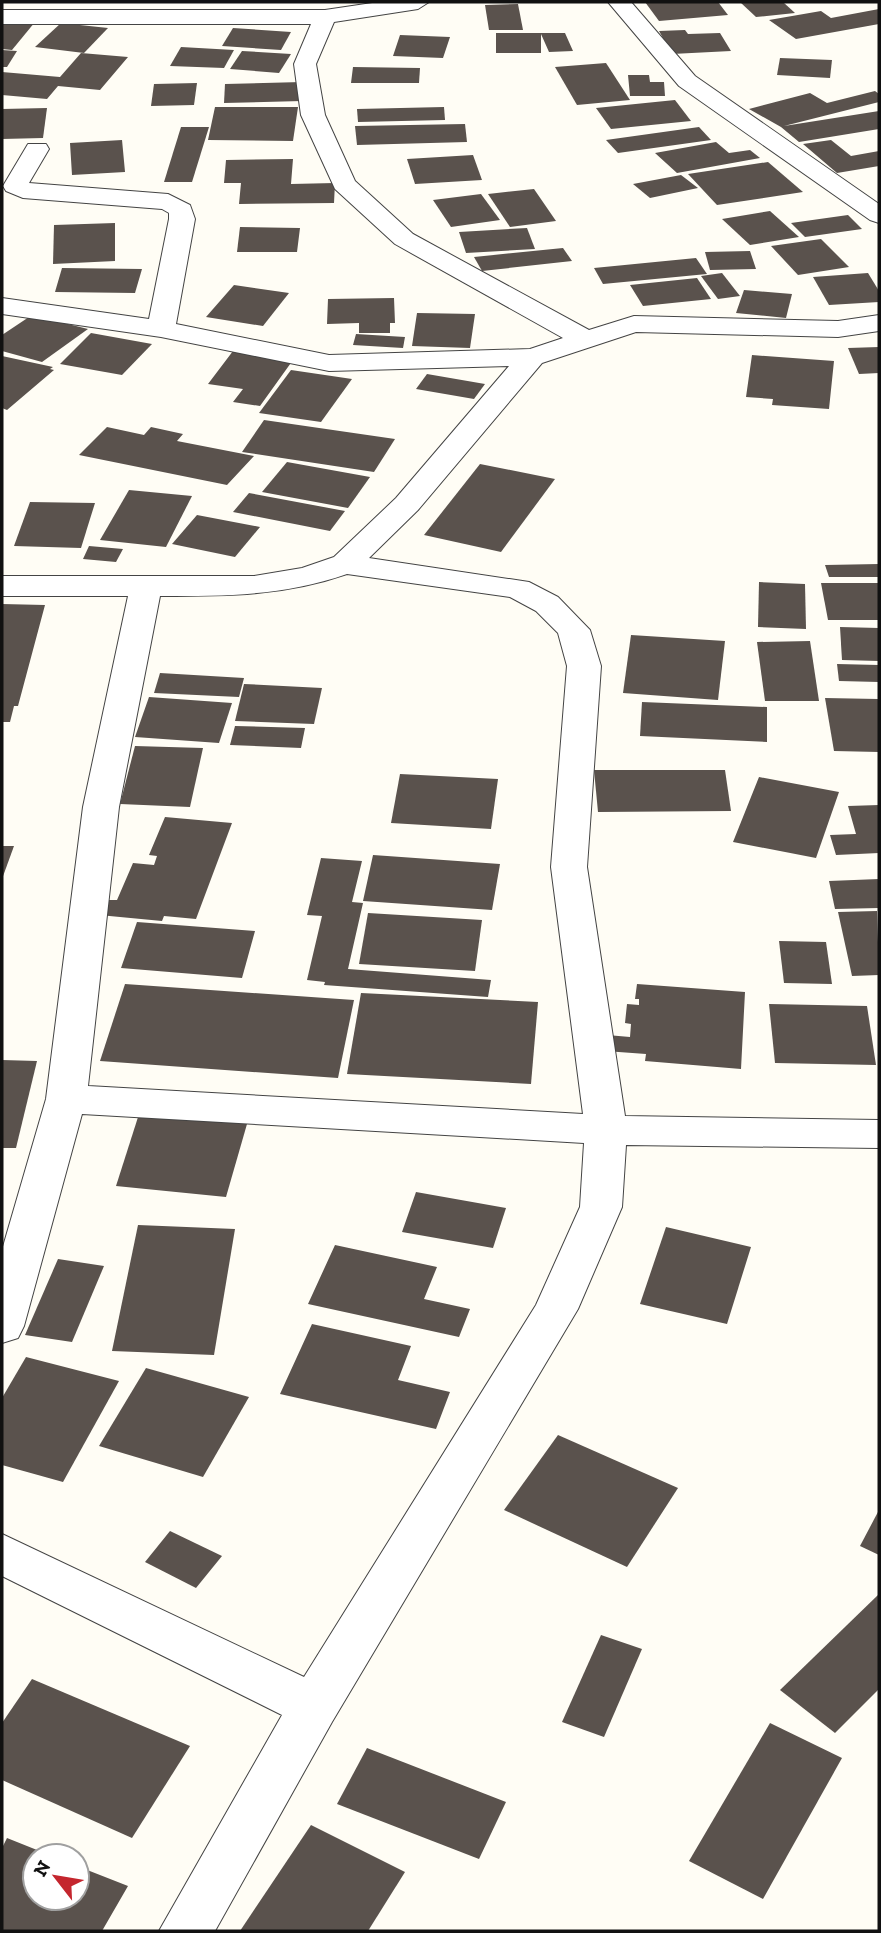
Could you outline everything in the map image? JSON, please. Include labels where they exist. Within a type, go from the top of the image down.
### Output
[{"type":"street","points":[[2,17],[325,17],[418,2]]},
{"type":"street","points":[[619,2],[687,81],[879,215]]},
{"type":"street","points":[[325,17],[305,65],[313,115],[344,184],[404,239],[584,338]]},
{"type":"street","points":[[37,149],[15,186],[23,190],[168,202],[181,210],[182,219],[161,329]]},
{"type":"street","points":[[2,306],[161,329],[329,363],[532,357],[634,324],[838,329],[879,323]]},
{"type":"street","points":[[2,586],[254,586],[308,577],[345,564],[407,504],[532,357]]},
{"type":"street","points":[[186,1931],[314,1706],[556,1309],[600,1207],[606,1130],[569,867],[584,666],[574,630],[547,604],[518,589],[345,564]]},
{"type":"street","points":[[5,1306],[66,1099],[101,807],[146,587]]},
{"type":"street","points":[[66,1099],[606,1130],[879,1134]]},
{"type":"street","points":[[2,1554],[314,1706]]},
{"type":"building","points":[[645,2],[718,2],[728,15],[659,21]]},
{"type":"building","points":[[740,2],[783,2],[795,13],[756,17]]},
{"type":"building","points":[[518,4],[523,30],[489,30],[485,5]]},
{"type":"building","points":[[879,9],[879,24],[796,39],[769,20],[821,11],[831,18]]},
{"type":"building","points":[[2,20],[35,22],[12,50],[2,49]]},
{"type":"building","points":[[61,23],[108,28],[84,53],[35,47]]},
{"type":"building","points":[[233,28],[291,32],[281,50],[222,46]]},
{"type":"building","points":[[685,30],[688,34],[720,33],[731,51],[672,54],[659,31]]},
{"type":"building","points":[[496,33],[565,33],[573,51],[549,52],[541,34],[541,53],[496,53]]},
{"type":"building","points":[[400,35],[450,37],[443,58],[393,56]]},
{"type":"building","points":[[181,47],[234,50],[224,68],[170,66]]},
{"type":"building","points":[[2,50],[17,51],[7,67],[2,67]]},
{"type":"building","points":[[242,51],[291,54],[279,73],[230,69]]},
{"type":"building","points":[[81,53],[128,57],[100,90],[58,86],[47,99],[2,95],[2,72],[60,77]]},
{"type":"building","points":[[780,58],[832,60],[830,78],[777,75]]},
{"type":"building","points":[[606,63],[630,100],[577,105],[555,67]]},
{"type":"building","points":[[353,67],[420,68],[419,83],[351,83]]},
{"type":"building","points":[[628,75],[649,75],[650,82],[664,82],[665,96],[630,96]]},
{"type":"building","points":[[302,82],[302,101],[224,103],[225,84]]},
{"type":"building","points":[[197,83],[194,105],[151,106],[154,84]]},
{"type":"building","points":[[875,91],[879,94],[879,102],[784,126],[879,111],[879,129],[799,142],[781,127],[749,109],[810,93],[827,103]]},
{"type":"building","points":[[675,100],[691,121],[611,129],[596,108]]},
{"type":"building","points":[[215,107],[298,107],[293,141],[208,140]]},
{"type":"building","points":[[444,107],[445,120],[358,122],[357,109]]},
{"type":"building","points":[[47,108],[43,138],[2,139],[2,109]]},
{"type":"building","points":[[465,124],[467,142],[357,145],[355,126]]},
{"type":"building","points":[[181,127],[209,127],[192,182],[164,182]]},
{"type":"building","points":[[699,127],[711,140],[618,153],[606,140]]},
{"type":"building","points":[[122,140],[125,172],[72,175],[70,143]]},
{"type":"building","points":[[831,140],[851,156],[879,151],[879,166],[837,173],[803,144]]},
{"type":"building","points":[[716,142],[729,153],[750,150],[760,158],[677,173],[655,153]]},
{"type":"building","points":[[473,155],[482,180],[415,184],[407,159]]},
{"type":"building","points":[[293,159],[291,184],[335,183],[334,203],[239,204],[241,183],[224,183],[226,160]]},
{"type":"building","points":[[768,162],[803,192],[717,205],[688,174]]},
{"type":"building","points":[[681,175],[698,188],[650,198],[633,184]]},
{"type":"building","points":[[534,189],[556,221],[510,227],[488,194]]},
{"type":"building","points":[[481,194],[500,220],[451,227],[433,200]]},
{"type":"building","points":[[770,211],[799,237],[750,245],[722,219]]},
{"type":"building","points":[[848,215],[862,229],[805,237],[791,223]]},
{"type":"building","points":[[115,223],[115,261],[53,264],[54,225]]},
{"type":"building","points":[[240,227],[300,228],[297,252],[237,252]]},
{"type":"building","points":[[527,228],[535,249],[466,253],[459,232]]},
{"type":"building","points":[[821,239],[849,267],[798,275],[771,246]]},
{"type":"building","points":[[563,248],[572,261],[482,271],[474,257]]},
{"type":"building","points":[[750,251],[756,269],[710,270],[705,252]]},
{"type":"building","points":[[696,258],[707,274],[603,284],[594,268]]},
{"type":"building","points":[[62,268],[142,269],[135,293],[55,292]]},
{"type":"building","points":[[722,273],[740,296],[718,299],[701,276]]},
{"type":"building","points":[[868,273],[879,291],[879,302],[829,305],[813,277]]},
{"type":"building","points":[[697,278],[711,299],[643,306],[630,285]]},
{"type":"building","points":[[234,285],[289,293],[263,326],[206,317]]},
{"type":"building","points":[[744,290],[792,294],[786,318],[736,313]]},
{"type":"building","points":[[394,298],[395,323],[390,323],[390,333],[359,333],[359,323],[327,324],[328,299]]},
{"type":"building","points":[[417,313],[475,314],[470,348],[412,346]]},
{"type":"building","points":[[32,315],[88,329],[42,362],[2,351],[2,335]]},
{"type":"building","points":[[91,333],[152,344],[122,375],[60,364]]},
{"type":"building","points":[[356,334],[405,337],[403,348],[353,345]]},
{"type":"building","points":[[879,347],[879,373],[859,374],[848,348]]},
{"type":"building","points":[[233,351],[293,360],[260,406],[233,402],[243,389],[208,384]]},
{"type":"building","points":[[752,355],[834,361],[829,409],[772,405],[773,399],[746,397]]},
{"type":"building","points":[[2,356],[53,367],[50,369],[54,370],[7,410],[2,408]]},
{"type":"building","points":[[291,370],[352,379],[321,422],[259,413]]},
{"type":"building","points":[[427,374],[485,384],[474,399],[416,389]]},
{"type":"building","points":[[264,420],[395,439],[374,472],[242,452]]},
{"type":"building","points":[[107,427],[144,435],[151,427],[183,434],[177,441],[254,456],[227,485],[79,455]]},
{"type":"building","points":[[287,462],[370,477],[348,508],[262,492]]},
{"type":"building","points":[[480,464],[555,479],[501,552],[424,535]]},
{"type":"building","points":[[129,490],[192,496],[166,547],[100,540]]},
{"type":"building","points":[[249,493],[345,511],[330,531],[233,512]]},
{"type":"building","points":[[30,502],[95,503],[81,548],[14,546]]},
{"type":"building","points":[[197,515],[260,527],[235,557],[172,544]]},
{"type":"building","points":[[89,546],[123,549],[116,562],[83,559]]},
{"type":"building","points":[[879,564],[879,577],[829,577],[825,565]]},
{"type":"building","points":[[759,582],[805,584],[806,629],[758,627]]},
{"type":"building","points":[[821,583],[879,583],[879,620],[828,620]]},
{"type":"building","points":[[2,604],[45,605],[18,706],[14,706],[10,722],[2,722]]},
{"type":"building","points":[[840,627],[879,628],[879,661],[842,660]]},
{"type":"building","points":[[631,635],[725,641],[718,700],[623,693]]},
{"type":"building","points":[[810,641],[819,701],[765,701],[757,642]]},
{"type":"building","points":[[837,664],[879,665],[879,682],[839,681]]},
{"type":"building","points":[[160,673],[244,678],[239,697],[154,693]]},
{"type":"building","points":[[244,684],[322,688],[314,724],[235,721]]},
{"type":"building","points":[[149,697],[232,703],[219,743],[135,737]]},
{"type":"building","points":[[825,698],[878,699],[879,752],[834,751]]},
{"type":"building","points":[[642,702],[767,707],[767,742],[640,736]]},
{"type":"building","points":[[235,726],[305,728],[301,748],[230,745]]},
{"type":"building","points":[[135,746],[203,748],[190,807],[120,804]]},
{"type":"building","points":[[594,770],[725,770],[731,811],[598,812]]},
{"type":"building","points":[[400,774],[498,779],[491,829],[391,823]]},
{"type":"building","points":[[759,777],[839,792],[816,858],[733,842]]},
{"type":"building","points":[[879,805],[879,853],[836,855],[830,835],[856,834],[848,806]]},
{"type":"building","points":[[165,817],[232,823],[196,919],[164,916],[162,921],[99,915],[106,900],[117,900],[133,863],[154,865],[157,856],[149,855]]},
{"type":"building","points":[[2,846],[14,846],[2,879]]},
{"type":"building","points":[[373,855],[500,864],[492,910],[363,901]]},
{"type":"building","points":[[321,858],[362,861],[352,902],[363,903],[348,969],[491,980],[488,997],[324,985],[325,982],[307,980],[322,916],[307,915]]},
{"type":"building","points":[[879,879],[879,908],[835,909],[829,881]]},
{"type":"building","points":[[877,911],[879,975],[852,976],[838,912]]},
{"type":"building","points":[[368,913],[482,920],[475,971],[359,964]]},
{"type":"building","points":[[137,922],[255,931],[242,978],[121,968]]},
{"type":"building","points":[[779,941],[826,942],[832,984],[784,983]]},
{"type":"building","points":[[125,984],[354,1000],[338,1078],[100,1061]]},
{"type":"building","points":[[637,984],[745,992],[741,1069],[645,1061],[646,1054],[605,1051],[607,1035],[630,1037],[631,1024],[625,1023],[627,1004],[639,1005],[639,999],[635,999]]},
{"type":"building","points":[[361,993],[538,1002],[531,1084],[347,1074]]},
{"type":"building","points":[[769,1004],[867,1006],[876,1065],[775,1063]]},
{"type":"building","points":[[2,1060],[37,1061],[16,1148],[2,1148]]},
{"type":"building","points":[[139,1114],[247,1124],[226,1197],[116,1186]]},
{"type":"building","points":[[416,1192],[506,1208],[493,1248],[402,1232]]},
{"type":"building","points":[[138,1225],[235,1229],[214,1355],[112,1351]]},
{"type":"building","points":[[666,1227],[751,1247],[727,1324],[640,1304]]},
{"type":"building","points":[[335,1245],[437,1267],[424,1299],[470,1309],[459,1337],[308,1304]]},
{"type":"building","points":[[58,1259],[104,1266],[72,1342],[25,1335]]},
{"type":"building","points":[[312,1324],[411,1346],[398,1380],[450,1392],[436,1429],[280,1394]]},
{"type":"building","points":[[26,1357],[119,1381],[63,1482],[2,1465],[2,1398]]},
{"type":"building","points":[[146,1368],[249,1397],[203,1477],[99,1446]]},
{"type":"building","points":[[558,1435],[678,1488],[627,1567],[504,1510]]},
{"type":"building","points":[[879,1510],[879,1555],[860,1546]]},
{"type":"building","points":[[170,1531],[222,1556],[196,1588],[145,1562]]},
{"type":"building","points":[[879,1594],[879,1689],[835,1733],[780,1690]]},
{"type":"building","points":[[601,1635],[642,1649],[604,1737],[562,1722]]},
{"type":"building","points":[[32,1679],[190,1746],[132,1838],[2,1780],[2,1723]]},
{"type":"building","points":[[770,1723],[842,1758],[763,1899],[689,1861]]},
{"type":"building","points":[[367,1748],[506,1802],[479,1859],[337,1804]]},
{"type":"building","points":[[311,1825],[405,1872],[368,1931],[240,1931]]},
{"type":"building","points":[[7,1838],[21,1844],[21,1912],[91,1912],[91,1871],[128,1886],[102,1931],[2,1931],[2,1848]]}]
